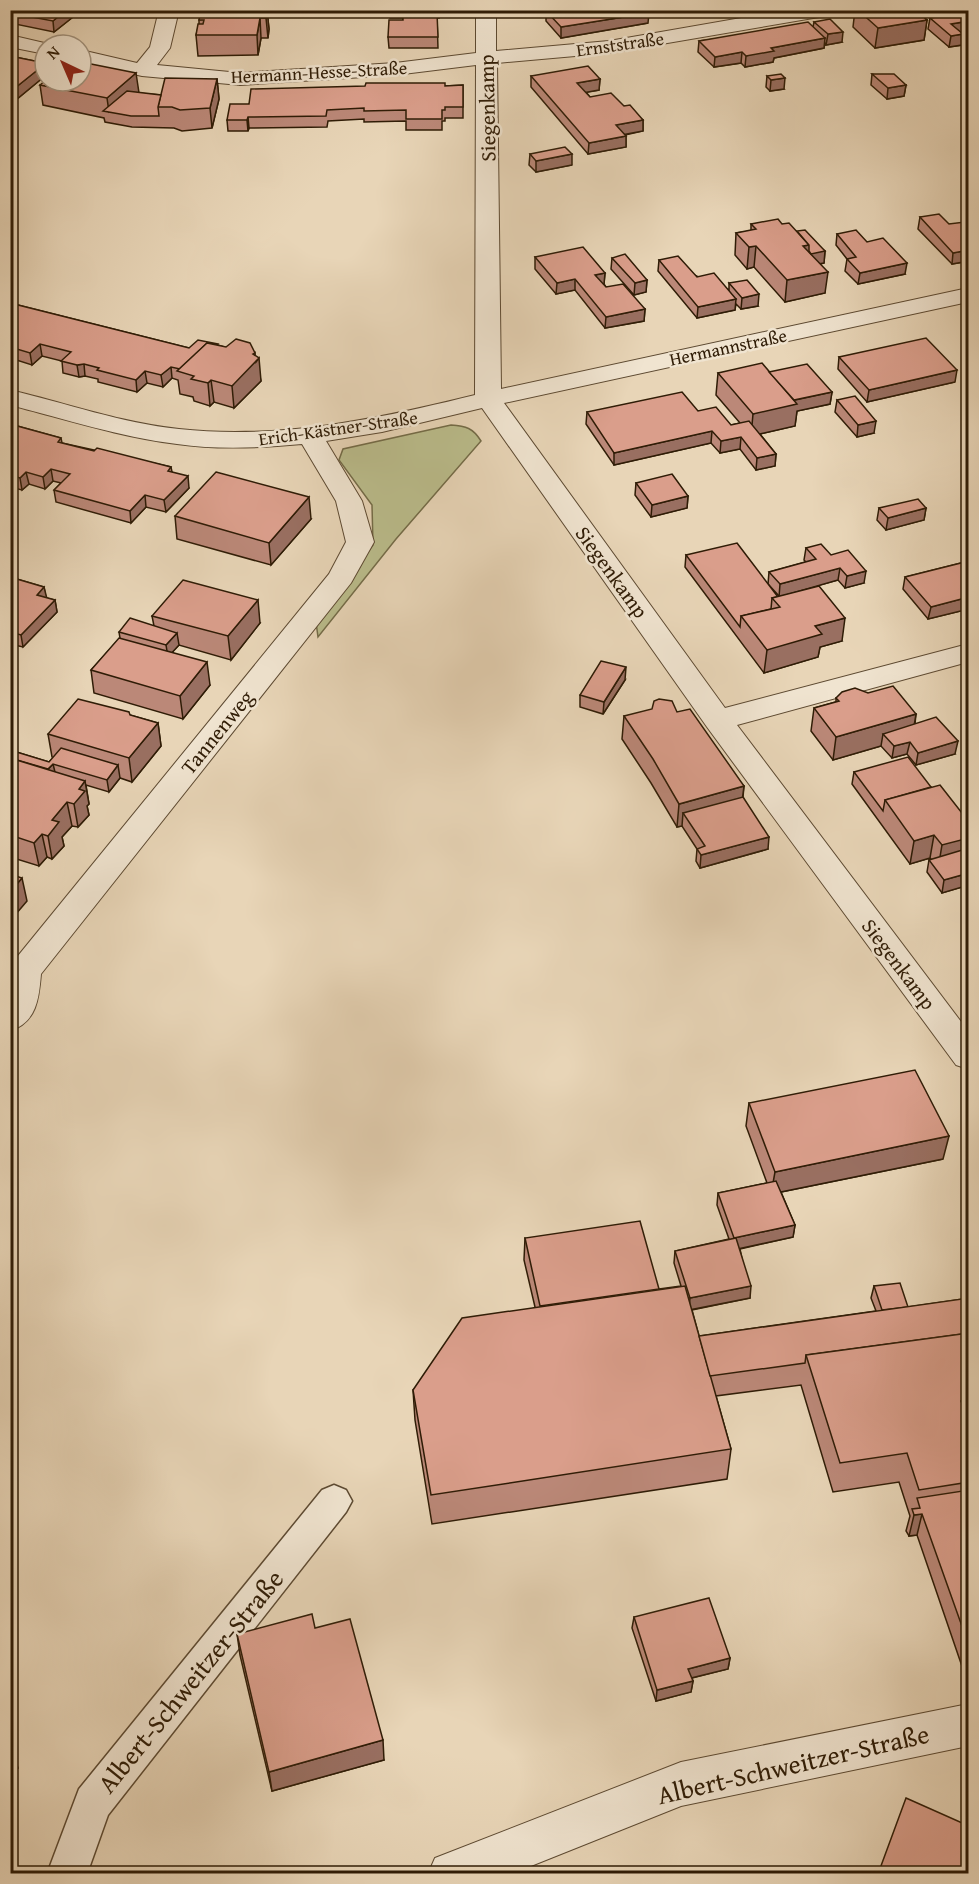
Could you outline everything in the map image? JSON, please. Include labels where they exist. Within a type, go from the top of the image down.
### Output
[{"type":"street","points":[[142,70],[160,48],[169,10]]},
{"type":"street","name":"Siegenkamp","points":[[486,10],[488,399],[717,720],[969,1056]]},
{"type":"street","name":"Ernststraße","points":[[486,58],[609,47],[825,10]]},
{"type":"street","points":[[10,41],[33,46]]},
{"type":"street","name":"Hermann-Hesse-Straße","points":[[93,59],[142,70],[240,79],[395,69],[486,58]]},
{"type":"street","name":"Hermannstraße","points":[[488,399],[969,295]]},
{"type":"street","name":"Erich-Kästner-Straße","points":[[10,397],[152,433],[200,440],[247,440],[309,435],[420,417],[488,399]]},
{"type":"street","name":"Tannenweg","points":[[10,1018],[22,1003],[25,971],[341,577],[360,542],[349,501],[309,435]]},
{"type":"street","points":[[717,720],[969,653]]},
{"type":"street","name":"Albert-Schweitzer-Straße","points":[[451,1874],[681,1784],[969,1725]]},
{"type":"lane","name":"Albert-Schweitzer-Straße","points":[[67,1874],[93,1803],[334,1501]]},
{"type":"green space","points":[[451,425],[469,428],[481,441],[396,539],[318,637],[316,622],[373,545],[372,505],[339,460],[343,449]]},
{"type":"building","points":[[10,10],[66,10],[53,21],[10,13]]},
{"type":"building","points":[[201,10],[267,10],[266,18],[260,18],[257,35],[196,35],[198,24],[203,24],[204,20],[199,20]]},
{"type":"building","points":[[647,10],[649,13],[561,27],[546,11]]},
{"type":"building","points":[[858,10],[916,10],[927,20],[878,28]]},
{"type":"building","points":[[937,10],[969,10],[969,21],[951,24],[963,34],[951,36],[930,18],[943,16]]},
{"type":"building","points":[[403,13],[437,13],[438,37],[388,37],[389,20],[403,20]]},
{"type":"building","points":[[830,19],[843,32],[828,34],[814,22]]},
{"type":"building","points":[[808,22],[825,38],[771,48],[774,51],[746,56],[742,52],[715,57],[699,41]]},
{"type":"building","points":[[10,56],[33,61],[33,74],[15,88],[10,87]]},
{"type":"building","points":[[93,64],[136,73],[107,98],[81,93],[93,93]]},
{"type":"building","points":[[588,66],[600,79],[577,83],[590,97],[611,93],[624,106],[630,105],[643,120],[616,125],[626,136],[589,143],[531,76]]},
{"type":"building","points":[[781,74],[785,78],[771,80],[767,76]]},
{"type":"building","points":[[872,74],[894,74],[906,85],[888,88]]},
{"type":"building","points":[[165,78],[217,79],[210,108],[180,110],[172,107],[158,107]]},
{"type":"building","points":[[366,83],[463,85],[463,107],[445,107],[445,110],[442,110],[442,119],[406,119],[406,110],[364,111],[364,108],[327,110],[326,116],[248,117],[247,120],[227,120],[230,104],[249,104],[251,89],[365,86]]},
{"type":"building","points":[[127,91],[161,95],[158,107],[159,116],[131,116],[103,111]]},
{"type":"building","points":[[565,147],[572,154],[536,161],[530,154]]},
{"type":"building","points":[[939,214],[949,224],[965,222],[969,225],[969,250],[953,253],[920,217]]},
{"type":"building","points":[[778,219],[782,224],[789,223],[809,245],[803,246],[828,272],[787,280],[756,246],[749,247],[736,233],[756,229],[751,224]]},
{"type":"building","points":[[805,230],[825,251],[811,254],[809,245],[797,231]]},
{"type":"building","points":[[856,230],[867,242],[883,238],[907,263],[860,273],[847,259],[856,257],[837,234]]},
{"type":"building","points":[[583,247],[605,273],[595,275],[606,287],[623,284],[645,309],[606,317],[575,279],[557,283],[535,257]]},
{"type":"building","points":[[625,254],[647,280],[635,283],[612,258]]},
{"type":"building","points":[[678,256],[697,277],[714,273],[736,299],[698,307],[659,260]]},
{"type":"building","points":[[747,280],[759,294],[742,298],[729,283]]},
{"type":"building","points":[[10,303],[189,348],[198,340],[218,344],[207,343],[180,369],[171,367],[161,375],[145,371],[136,380],[97,370],[99,368],[84,364],[77,365],[61,361],[71,352],[40,344],[30,353],[10,347]]},
{"type":"building","points":[[926,338],[957,370],[869,390],[839,357]]},
{"type":"building","points":[[236,339],[250,343],[255,353],[253,354],[259,358],[232,386],[211,380],[208,383],[191,379],[194,376],[177,371],[207,343],[226,347]]},
{"type":"building","points":[[762,363],[797,404],[753,414],[718,373]]},
{"type":"building","points":[[807,364],[832,392],[794,400],[769,372]]},
{"type":"building","points":[[682,392],[698,411],[716,407],[731,425],[749,421],[776,454],[757,458],[741,437],[721,441],[712,431],[614,453],[587,412]]},
{"type":"building","points":[[855,396],[876,421],[858,425],[837,400]]},
{"type":"building","points":[[10,424],[61,438],[58,442],[94,451],[97,448],[171,467],[168,471],[188,476],[164,500],[145,495],[130,511],[54,490],[70,474],[51,469],[43,477],[26,472],[20,478],[10,475]]},
{"type":"building","points":[[216,472],[309,497],[269,543],[175,516]]},
{"type":"building","points":[[672,474],[688,496],[652,505],[636,483]]},
{"type":"building","points":[[918,499],[926,508],[888,518],[879,508]]},
{"type":"building","points":[[737,543],[778,597],[772,598],[771,609],[741,616],[740,627],[686,555]]},
{"type":"building","points":[[821,544],[831,555],[848,550],[866,571],[847,576],[840,568],[780,584],[769,572],[816,559],[806,548]]},
{"type":"building","points":[[969,561],[969,597],[931,607],[905,577]]},
{"type":"building","points":[[10,577],[44,587],[37,595],[55,600],[21,635],[10,632]]},
{"type":"building","points":[[183,580],[258,600],[228,636],[152,616]]},
{"type":"building","points":[[819,586],[845,618],[815,626],[822,634],[767,650],[741,616],[780,607],[772,598]]},
{"type":"building","points":[[130,618],[177,633],[166,645],[119,632]]},
{"type":"building","points":[[119,638],[207,662],[180,696],[91,670]]},
{"type":"building","points":[[601,661],[626,667],[604,702],[580,695]]},
{"type":"building","points":[[893,686],[916,714],[836,737],[814,708],[839,701],[836,698],[842,692],[855,688],[868,693]]},
{"type":"building","points":[[78,699],[129,712],[130,715],[158,723],[129,758],[48,734]]},
{"type":"building","points":[[659,699],[672,701],[677,712],[690,709],[744,786],[679,804],[653,759],[624,716],[652,709],[654,701]]},
{"type":"building","points":[[936,717],[958,741],[918,753],[910,742],[894,746],[883,734]]},
{"type":"building","points":[[61,748],[118,765],[107,780],[53,764],[48,769],[10,758],[10,750],[49,762]]},
{"type":"building","points":[[908,757],[931,787],[885,800],[883,811],[854,772]]},
{"type":"building","points":[[10,758],[85,781],[79,789],[85,791],[74,804],[67,802],[52,820],[59,822],[48,836],[42,834],[34,843],[10,835]]},
{"type":"building","points":[[940,785],[969,822],[969,825],[963,827],[969,834],[969,838],[942,845],[934,835],[914,841],[885,800]]},
{"type":"building","points":[[743,797],[769,837],[701,855],[697,849],[705,846],[683,813]]},
{"type":"building","points":[[969,848],[969,873],[944,880],[929,860]]},
{"type":"building","points":[[10,874],[22,878],[10,892]]},
{"type":"building","points":[[915,1070],[949,1136],[775,1172],[749,1103]]},
{"type":"building","points":[[776,1181],[795,1225],[734,1238],[718,1193]]},
{"type":"building","points":[[640,1221],[659,1289],[540,1306],[525,1238]]},
{"type":"building","points":[[736,1238],[751,1286],[690,1298],[675,1251]]},
{"type":"building","points":[[900,1283],[908,1307],[882,1310],[874,1286]]},
{"type":"building","points":[[685,1286],[731,1449],[431,1495],[413,1390],[462,1318]]},
{"type":"building","points":[[969,1298],[969,1333],[806,1355],[805,1363],[710,1376],[699,1336]]},
{"type":"building","points":[[969,1333],[969,1399],[961,1401],[969,1422],[969,1482],[919,1490],[907,1453],[840,1463],[806,1355]]},
{"type":"building","points":[[969,1490],[969,1646],[922,1514],[914,1515],[912,1509],[920,1508],[917,1498]]},
{"type":"building","points":[[709,1598],[730,1658],[688,1669],[693,1681],[657,1690],[634,1617]]},
{"type":"building","points":[[312,1614],[315,1628],[350,1619],[383,1740],[269,1772],[237,1634]]},
{"type":"building","points":[[906,1798],[969,1826],[969,1874],[878,1874]]}]
